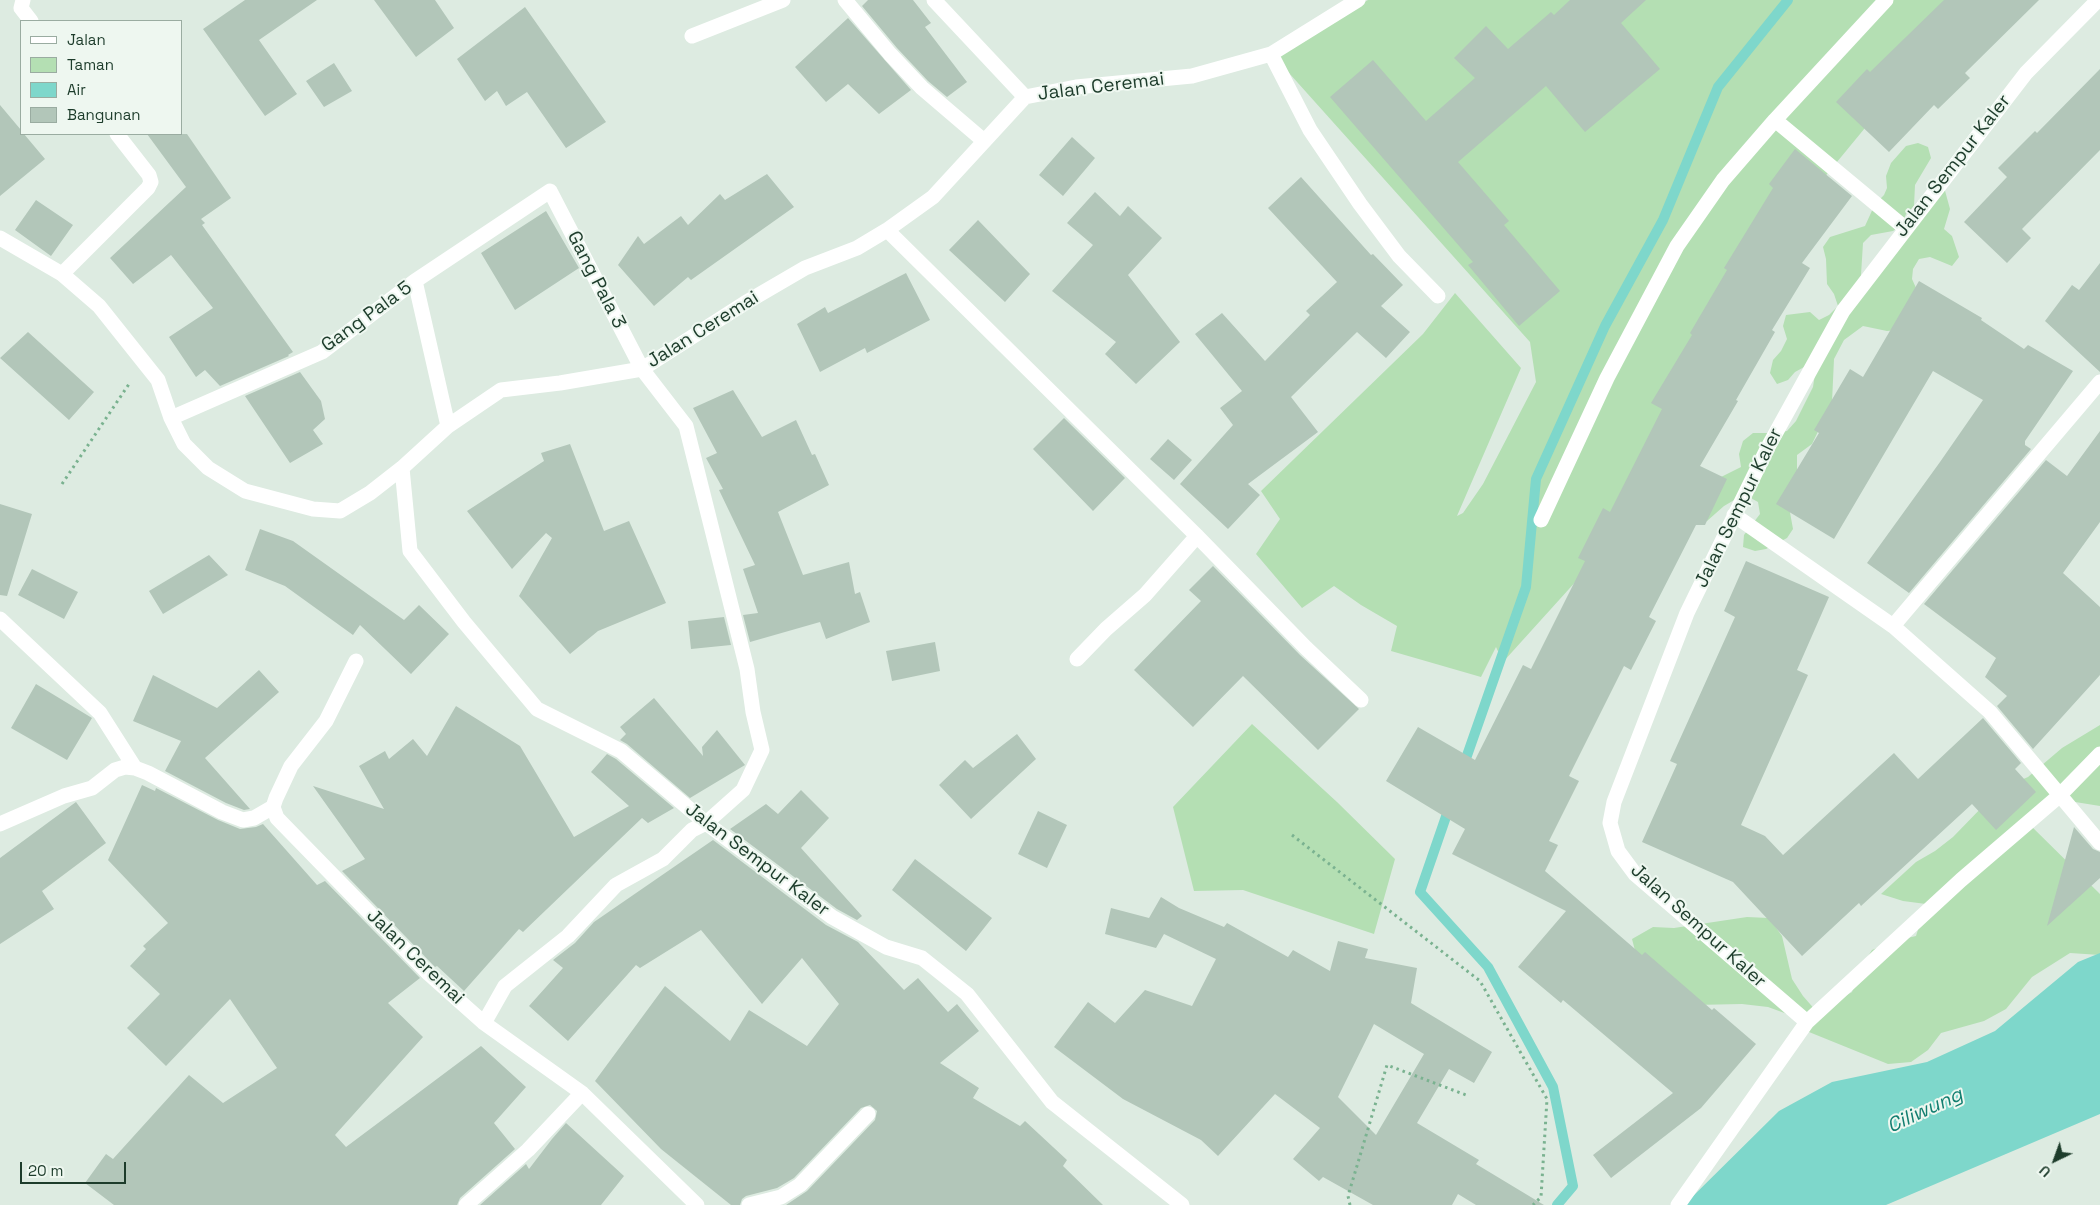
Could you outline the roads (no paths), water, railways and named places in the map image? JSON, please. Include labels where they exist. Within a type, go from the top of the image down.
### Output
[{"type":"street","points":[[23,0],[21,8],[30,20]]},
{"type":"street","points":[[692,36],[783,0]]},
{"type":"street","points":[[845,0],[890,54],[922,88],[984,141]]},
{"type":"street","points":[[934,0],[1025,97]]},
{"type":"street","name":"Jalan Ceremai","points":[[0,238],[62,274],[100,306],[158,380],[171,418],[184,444],[208,468],[245,491],[296,505],[340,511],[370,493],[402,468],[448,426],[501,390],[560,383],[642,369],[745,303],[805,268],[856,248],[887,230],[933,196],[1025,97],[1076,88],[1192,76],[1271,54],[1358,0]]},
{"type":"street","points":[[1541,520],[1607,378],[1677,246],[1723,180],[1775,120],[1886,0]]},
{"type":"street","name":"Jalan Sempur Kaler","points":[[1807,1022],[1635,874],[1618,851],[1610,823],[1614,802],[1687,613],[1768,447],[1842,311],[2026,72],[2098,0]]},
{"type":"street","points":[[1271,54],[1310,130],[1360,204],[1400,256],[1438,296]]},
{"type":"street","points":[[1775,120],[1905,228]]},
{"type":"street","points":[[62,274],[148,188],[151,182],[149,175],[118,135]]},
{"type":"street","name":"Gang Pala 5","points":[[171,418],[322,352],[415,281],[550,191]]},
{"type":"street","name":"Gang Pala 3","points":[[484,1023],[505,986],[568,936],[616,885],[663,859],[692,830],[706,824],[743,790],[762,750],[753,712],[747,669],[686,426],[642,369],[550,191]]},
{"type":"street","points":[[887,230],[1197,536],[1306,648],[1361,700]]},
{"type":"street","points":[[415,281],[448,426]]},
{"type":"street","points":[[1893,626],[2100,382]]},
{"type":"street","name":"Jalan Sempur Kaler","points":[[402,468],[410,551],[464,622],[537,709],[621,751],[706,824],[832,917],[886,947],[922,958],[966,994],[1052,1102],[1182,1205]]},
{"type":"street","points":[[1734,515],[1893,626],[1990,712],[2100,843]]},
{"type":"street","points":[[1077,658],[1106,629],[1145,595],[1197,536]]},
{"type":"street","points":[[0,619],[100,713],[135,768]]},
{"type":"street","points":[[0,824],[64,796],[92,788],[115,770],[125,767],[135,768],[190,794],[222,812],[243,820],[254,818],[273,807],[292,766],[326,721],[356,661]]},
{"type":"street","points":[[1678,1205],[1807,1022],[1962,880],[2059,796],[2100,754]]},
{"type":"street","name":"Jalan Ceremai","points":[[273,807],[277,818],[286,829],[429,974],[484,1023],[582,1093],[697,1205]]},
{"type":"street","points":[[466,1205],[528,1150],[582,1093]]},
{"type":"street","points":[[749,1205],[781,1197],[800,1185],[868,1114]]},
{"type":"water","name":"Ciliwung","points":[[2100,953],[2100,1114],[1886,1205],[1684,1205],[1779,1111],[1832,1082],[1927,1062],[1995,1031],[2078,962]]},
{"type":"waterway","points":[[1463,767],[1526,587],[1536,479],[1605,326],[1663,220],[1718,87],[1788,0]]},
{"type":"waterway","points":[[1450,805],[1420,892],[1488,967],[1553,1087],[1573,1186],[1557,1205]]}]
